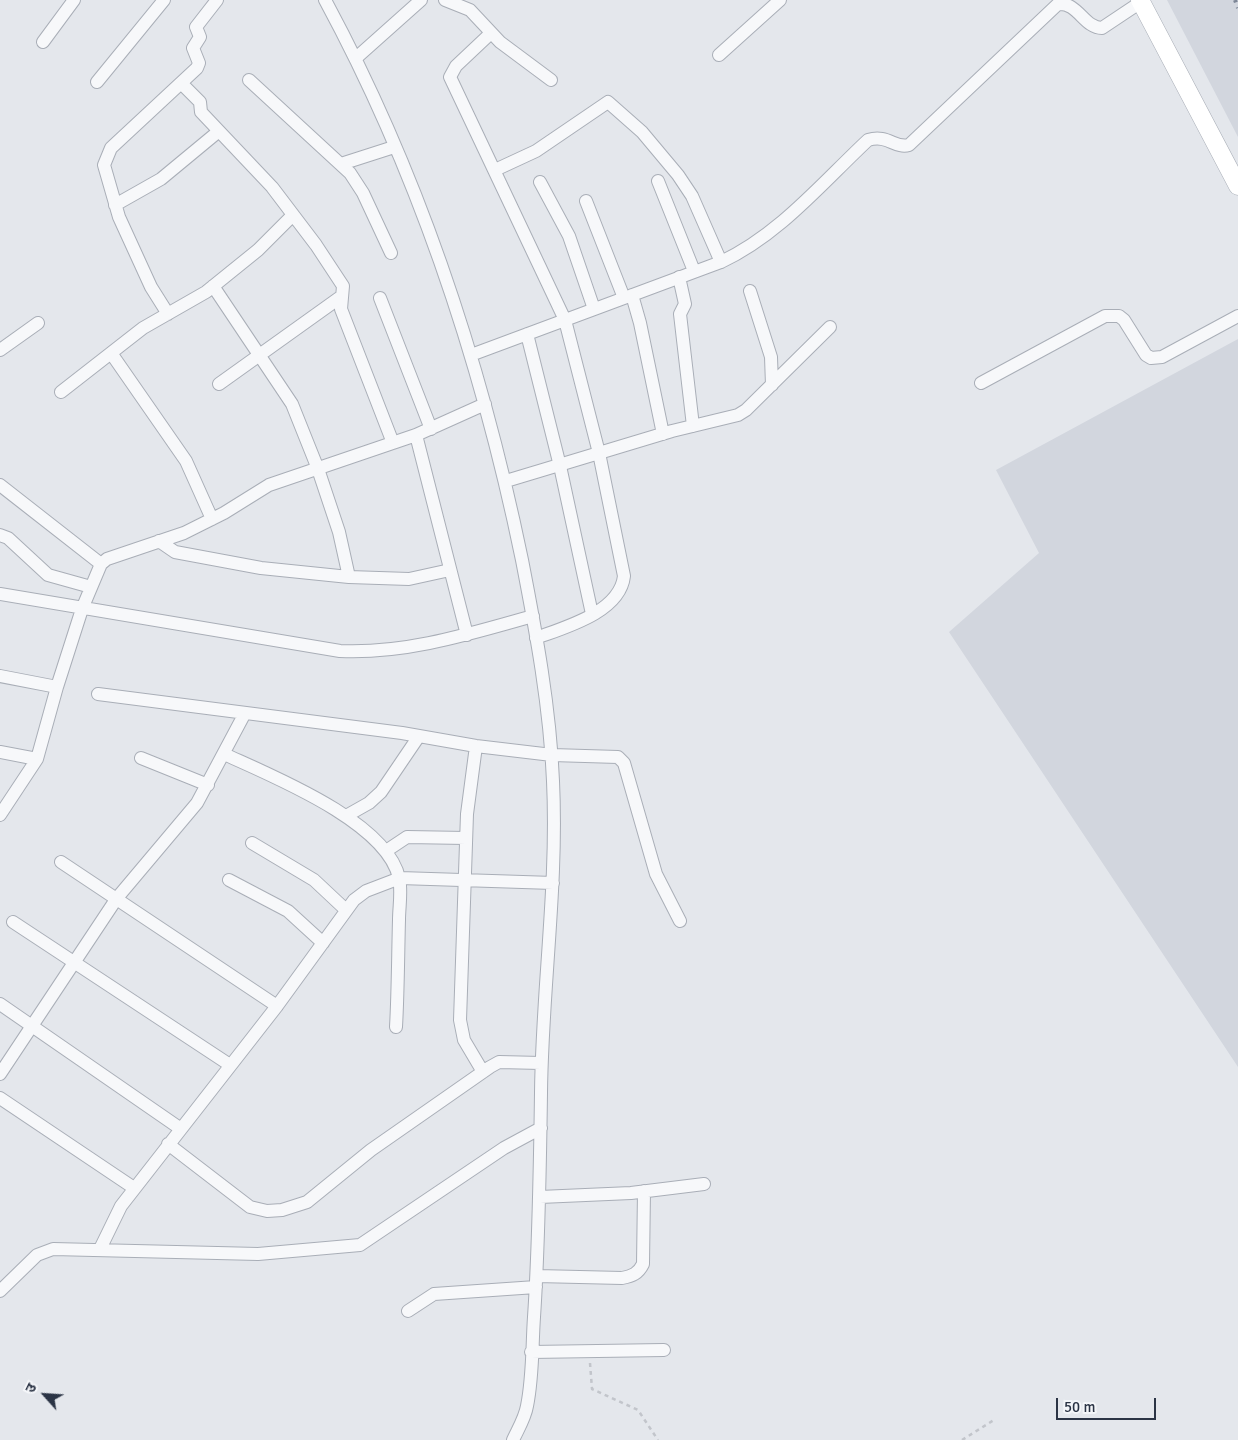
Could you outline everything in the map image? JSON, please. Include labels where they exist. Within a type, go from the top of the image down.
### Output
[{"type":"street","points":[[43,42],[74,0]]},
{"type":"street","points":[[97,82],[164,0]]},
{"type":"street","points":[[168,314],[151,287],[115,205],[104,165],[108,152],[197,68],[199,62],[193,48],[200,37],[196,27],[217,0]]},
{"type":"street","points":[[325,0],[356,58],[394,147],[436,254],[471,355],[506,481],[533,616],[552,755],[555,833],[541,1063],[540,1197],[536,1282],[528,1405],[513,1440]]},
{"type":"street","points":[[356,58],[421,0]]},
{"type":"street","points":[[445,0],[470,10],[491,33],[551,80]]},
{"type":"street","points":[[718,55],[780,0]]},
{"type":"street","points":[[471,355],[721,262],[760,241],[868,140],[886,138],[901,146],[909,145],[1054,7],[1062,4],[1072,7],[1093,26],[1102,28],[1140,1],[1238,186]]},
{"type":"street","points":[[491,33],[456,66],[450,77],[565,320],[599,454],[624,576],[620,594],[592,614],[581,621],[536,638]]},
{"type":"street","points":[[249,80],[341,164],[363,192],[391,254]]},
{"type":"street","points":[[181,83],[200,102],[201,112],[272,188],[316,245],[343,286],[341,309],[393,443]]},
{"type":"street","points":[[495,170],[536,152],[608,102],[642,132],[678,175],[692,196],[721,262]]},
{"type":"street","points":[[115,205],[161,179],[219,131]]},
{"type":"street","points":[[341,164],[394,147]]},
{"type":"street","points":[[658,181],[694,271]]},
{"type":"street","points":[[540,182],[569,236],[594,309]]},
{"type":"street","points":[[586,201],[642,332],[663,434]]},
{"type":"street","points":[[62,392],[111,354],[128,338],[214,286],[258,250],[293,215]]},
{"type":"street","points":[[679,277],[685,304],[680,314],[693,426]]},
{"type":"street","points":[[214,286],[292,404],[318,468],[339,532],[349,577]]},
{"type":"street","points":[[750,291],[771,357],[772,384]]},
{"type":"street","points":[[219,384],[342,296]]},
{"type":"street","points":[[380,298],[431,429]]},
{"type":"street","points":[[981,383],[1104,316],[1119,316],[1124,320],[1146,355],[1151,358],[1162,357],[1238,316]]},
{"type":"street","points":[[0,350],[38,323]]},
{"type":"street","points":[[506,481],[663,434],[738,415],[746,410],[830,327]]},
{"type":"street","points":[[527,334],[560,466],[592,614]]},
{"type":"street","points":[[111,354],[186,461],[212,519]]},
{"type":"street","points":[[0,815],[38,759],[57,687],[82,609],[100,564],[107,559],[184,533],[212,519],[269,485],[416,435],[485,404]]},
{"type":"street","points":[[416,435],[467,635]]},
{"type":"street","points":[[0,485],[100,564]]},
{"type":"street","points":[[0,535],[8,538],[48,575],[91,587]]},
{"type":"street","points":[[159,541],[175,552],[261,568],[349,577],[408,579],[450,570]]},
{"type":"street","points":[[0,594],[340,651],[395,650],[467,635],[533,616]]},
{"type":"street","points":[[0,676],[57,687]]},
{"type":"street","points":[[98,694],[418,736],[476,746],[552,755],[610,756],[622,759],[656,874],[680,921]]},
{"type":"street","points":[[0,1074],[117,898],[196,804],[208,785],[245,713]]},
{"type":"street","points":[[346,816],[369,803],[381,792],[418,736]]},
{"type":"street","points":[[476,746],[468,802],[460,1020],[464,1040],[483,1072]]},
{"type":"street","points":[[0,752],[38,759]]},
{"type":"street","points":[[224,754],[287,784],[346,816],[370,834],[386,851],[400,878],[396,1027]]},
{"type":"street","points":[[141,758],[208,785]]},
{"type":"street","points":[[386,851],[407,837],[466,838]]},
{"type":"street","points":[[252,843],[314,880],[346,910]]},
{"type":"street","points":[[61,862],[277,1006]]},
{"type":"street","points":[[100,1249],[116,1214],[134,1188],[277,1006],[346,910],[366,891],[400,878],[553,883]]},
{"type":"street","points":[[229,880],[288,912],[323,942]]},
{"type":"street","points":[[13,922],[230,1065]]},
{"type":"street","points":[[0,1004],[180,1129]]},
{"type":"street","points":[[168,1144],[250,1207],[267,1211],[282,1210],[307,1202],[370,1150],[498,1062],[541,1063]]},
{"type":"street","points":[[0,1098],[134,1188]]},
{"type":"street","points":[[0,1291],[26,1265],[44,1252],[53,1249],[258,1254],[360,1245],[372,1240],[504,1148],[541,1128]]},
{"type":"street","points":[[540,1197],[644,1191],[704,1184]]},
{"type":"street","points":[[408,1310],[434,1294],[536,1282],[633,1276],[640,1270],[643,1264],[644,1191]]},
{"type":"street","points":[[531,1352],[664,1350]]},
{"type":"path","points":[[589,1352],[590,1386],[592,1389],[638,1410],[658,1440]]},
{"type":"path","points":[[962,1440],[994,1420]]},
{"type":"shaded area","points":[[1167,0],[1238,0],[1238,137]]},
{"type":"shaded area","points":[[1238,339],[1238,1067],[949,632],[1039,553],[996,470]]},
{"type":"railway","points":[[1235,0],[1238,8]]}]
